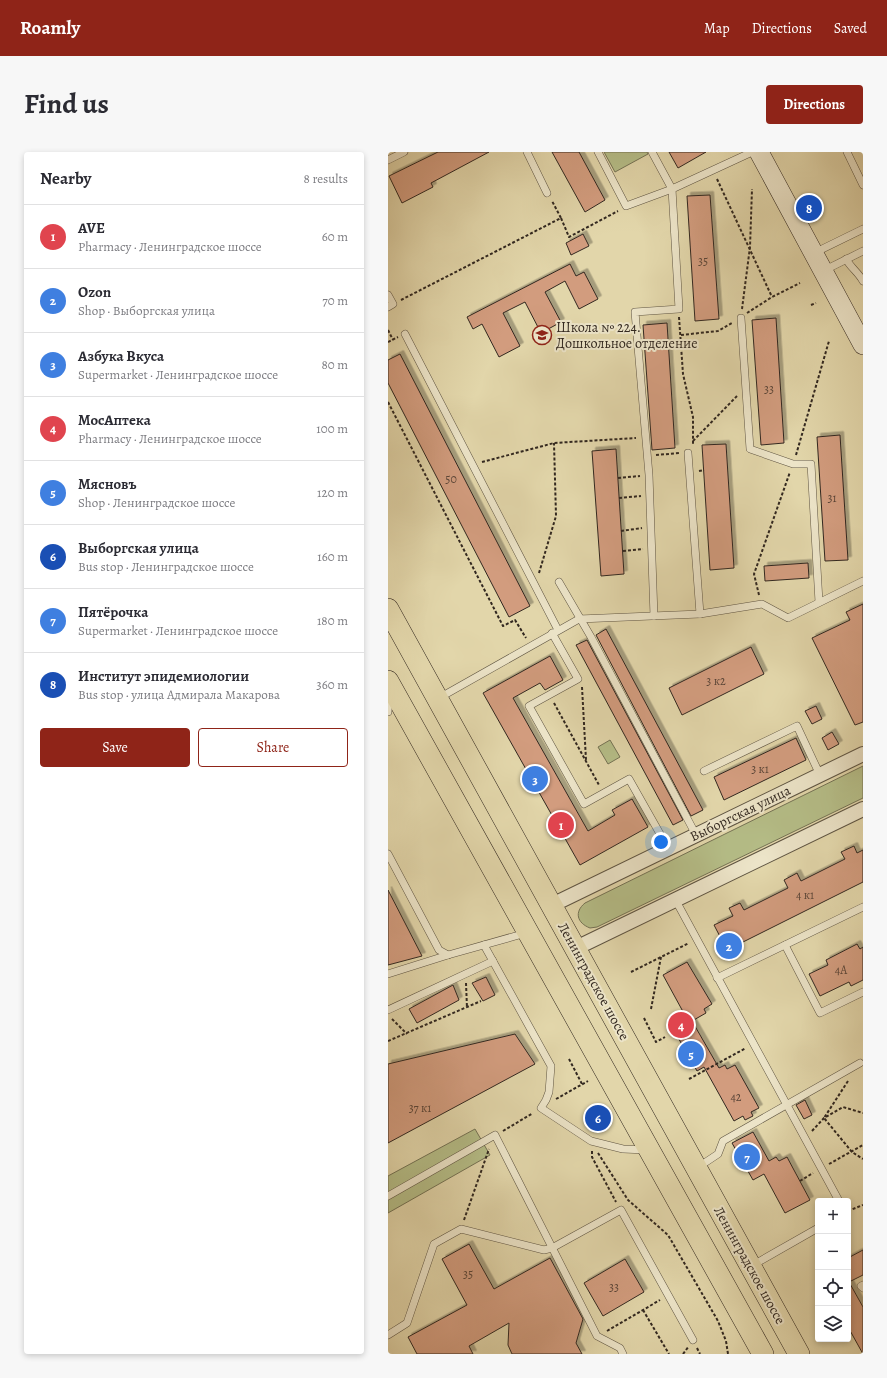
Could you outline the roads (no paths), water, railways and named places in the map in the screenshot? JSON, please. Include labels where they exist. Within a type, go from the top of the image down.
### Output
[{"type":"main road","name":"Ленинградское шоссе","points":[[388,609],[799,1354]]},
{"type":"main road","points":[[389,683],[763,1354]]},
{"type":"street","points":[[759,152],[863,345]]},
{"type":"street","name":"Выборгская улица","points":[[552,905],[863,754]]},
{"type":"street","points":[[576,948],[863,808]]},
{"type":"lane","points":[[388,160],[404,152]]},
{"type":"lane","points":[[527,152],[547,192]]},
{"type":"lane","points":[[598,152],[626,206],[672,189],[752,152]]},
{"type":"lane","points":[[652,152],[672,189],[678,309],[635,312],[649,475],[654,616]]},
{"type":"lane","points":[[847,152],[863,185]]},
{"type":"lane","points":[[814,253],[863,229]]},
{"type":"lane","points":[[823,271],[863,251]]},
{"type":"lane","points":[[846,259],[850,266],[858,272],[863,281]]},
{"type":"lane","points":[[388,295],[390,306]]},
{"type":"lane","points":[[741,318],[750,449],[793,464],[811,464],[819,602]]},
{"type":"lane","points":[[405,334],[535,586],[578,679],[529,706],[584,804],[629,779],[668,848]]},
{"type":"lane","points":[[688,453],[700,614]]},
{"type":"lane","points":[[437,699],[579,618],[700,614],[762,604],[788,618],[863,581]]},
{"type":"lane","points":[[559,582],[595,644],[696,835]]},
{"type":"lane","points":[[388,712],[389,683]]},
{"type":"lane","points":[[704,771],[797,726],[820,774]]},
{"type":"lane","points":[[388,854],[438,950],[448,955]]},
{"type":"lane","points":[[675,899],[695,940],[837,1198]]},
{"type":"lane","points":[[716,978],[863,907]]},
{"type":"lane","points":[[388,974],[448,955],[528,933]]},
{"type":"lane","points":[[484,945],[551,1066],[549,1092],[542,1108],[591,1141],[623,1149],[650,1151]]},
{"type":"lane","points":[[785,945],[820,1014],[863,992]]},
{"type":"lane","points":[[388,1010],[493,961]]},
{"type":"lane","points":[[697,1168],[718,1154],[723,1141],[860,1063]]},
{"type":"lane","points":[[388,1196],[495,1135],[597,1336],[620,1348],[623,1354]]},
{"type":"lane","points":[[388,1335],[407,1323],[434,1244],[460,1229],[544,1250],[552,1248],[621,1210],[693,1340]]},
{"type":"lane","points":[[751,1266],[815,1230]]},
{"type":"place","name":"Институт эпидемиологии","points":[[809,208]]},
{"type":"place","name":"Школа № 224. Дошкольное отделение","points":[[542,335]]},
{"type":"place","name":"Азбука Вкуса","points":[[535,779]]},
{"type":"place","name":"AVE","points":[[561,825]]},
{"type":"place","name":"Ozon","points":[[729,946]]},
{"type":"place","name":"МосАптека","points":[[681,1025]]},
{"type":"place","name":"Мясновъ","points":[[691,1054]]},
{"type":"place","name":"Выборгская улица","points":[[598,1118]]},
{"type":"place","name":"Пятёрочка","points":[[747,1157]]}]
